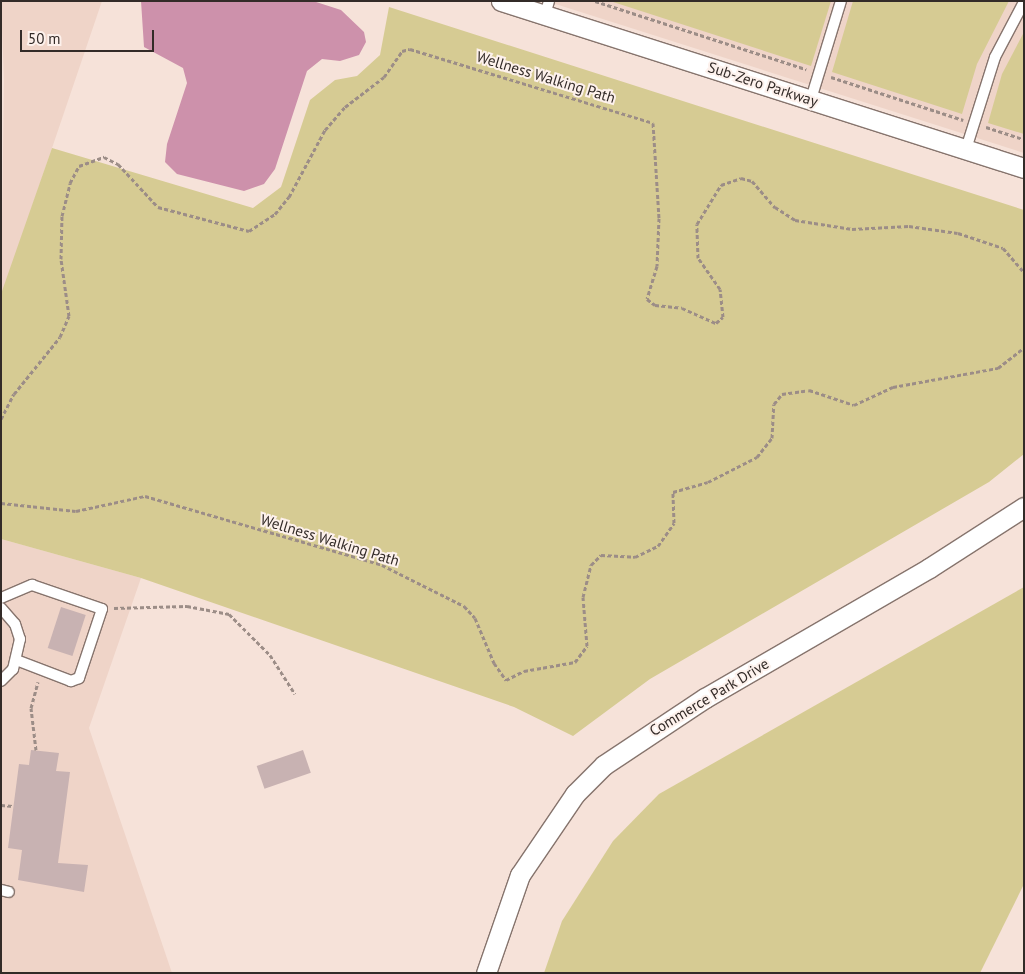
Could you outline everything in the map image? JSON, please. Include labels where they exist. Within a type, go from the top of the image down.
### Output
[{"type":"street","name":"Sub-Zero Parkway","points":[[501,1],[547,8],[810,99],[1024,168]]},
{"type":"street","name":"Commerce Park Drive","points":[[486,973],[520,875],[575,794],[604,765],[697,703],[929,568],[1024,506]]},
{"type":"lane","points":[[810,99],[840,1]]},
{"type":"lane","points":[[966,149],[995,56],[1024,2]]},
{"type":"lane","points":[[1,598],[32,585],[96,604],[103,616],[79,678],[71,681],[16,660]]},
{"type":"lane","points":[[1,608],[15,624],[20,639],[16,660],[1,681]]},
{"type":"path","name":"Wellness Walking Path","points":[[1,419],[14,394],[60,337],[70,316],[61,259],[62,216],[70,183],[79,166],[104,157],[118,164],[158,207],[249,231],[275,214],[289,197],[325,130],[345,107],[384,77],[402,51],[410,49],[653,124],[659,218],[657,266],[647,298],[656,305],[682,308],[716,323],[723,317],[720,288],[698,258],[697,224],[721,186],[740,178],[752,181],[775,207],[795,220],[852,229],[909,226],[958,233],[1003,248],[1024,272]]},
{"type":"path","name":"Wellness Walking Path","points":[[1,503],[76,511],[146,496],[382,565],[464,606],[475,618],[494,663],[506,680],[524,671],[575,662],[587,646],[583,597],[591,565],[601,555],[635,557],[658,546],[674,523],[673,492],[708,482],[756,457],[772,438],[774,404],[782,394],[810,390],[854,405],[892,388],[998,368],[1024,348]]},
{"type":"path","points":[[96,604],[123,609],[187,606],[229,614],[270,655],[295,694]]},
{"type":"path","points":[[36,750],[32,699],[42,670]]},
{"type":"path","points":[[1,805],[13,806]]},
{"type":"shaded area","points":[[1,1],[102,1],[1,298],[4,80]]},
{"type":"shaded area","points":[[141,1],[313,1],[341,10],[364,32],[366,42],[359,55],[340,61],[322,59],[307,71],[275,169],[264,184],[244,191],[177,174],[165,162],[167,144],[187,83],[183,68],[144,47]]},
{"type":"shaded area","points":[[546,1],[1024,1],[1024,153]]},
{"type":"shaded area","points":[[610,1],[831,1],[811,66]]},
{"type":"shaded area","points":[[853,1],[1009,1],[977,64],[962,114],[832,72]]},
{"type":"shaded area","points":[[389,7],[1024,210],[1024,454],[989,482],[650,679],[573,736],[514,707],[141,578],[1,539],[1,294],[52,148],[253,208],[281,187],[310,100],[335,80],[357,76],[380,55]]},
{"type":"shaded area","points":[[1024,32],[1024,134],[988,123],[1002,74]]},
{"type":"shaded area","points":[[1,539],[141,578],[89,728],[172,973],[1,973]]},
{"type":"shaded area","points":[[1024,587],[1024,884],[980,973],[544,973],[562,921],[613,841],[659,794]]},
{"type":"building","points":[[61,607],[86,615],[72,656],[48,648]]},
{"type":"building","points":[[31,750],[59,753],[56,771],[70,772],[58,863],[88,865],[84,892],[18,880],[22,850],[8,848],[19,764],[29,765]]},
{"type":"building","points":[[303,750],[311,773],[264,789],[257,766]]}]
